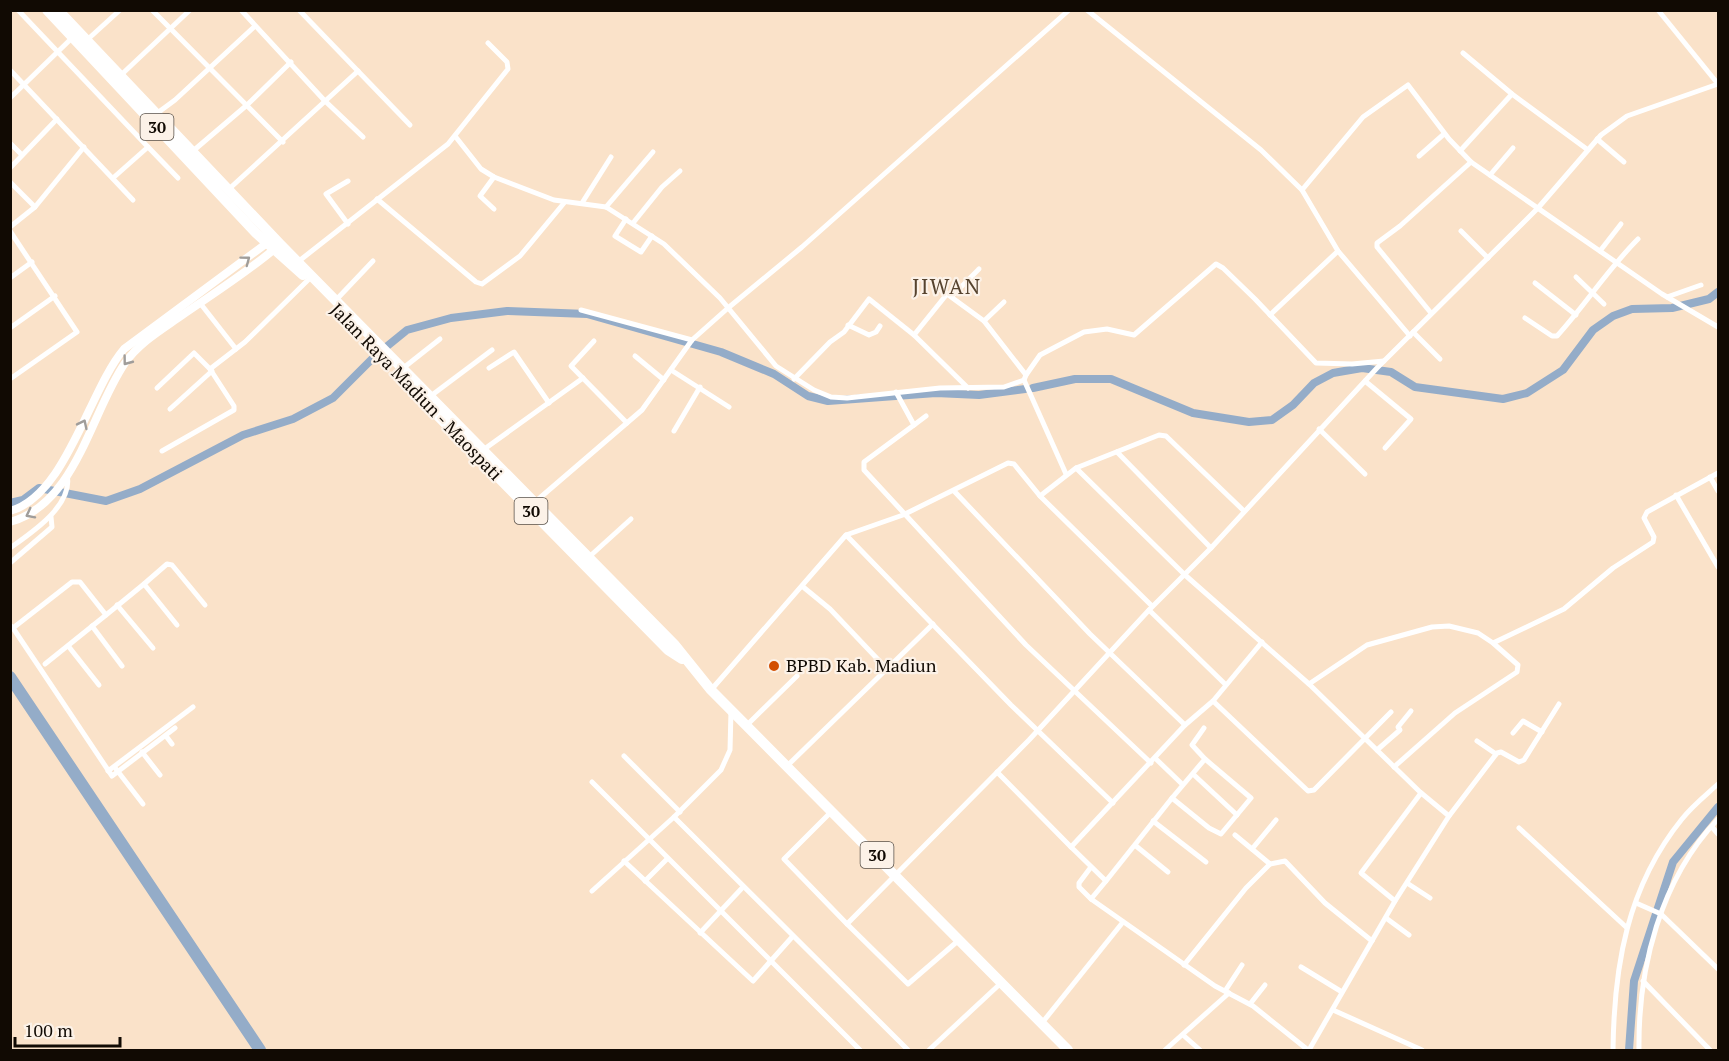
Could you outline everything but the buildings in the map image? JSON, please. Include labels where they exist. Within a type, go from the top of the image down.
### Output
[{"type":"highway","name":"30","points":[[47,10],[87,40],[121,75],[229,189],[274,244]]},
{"type":"highway","name":"30","points":[[58,10],[76,34],[274,244]]},
{"type":"highway","name":"Jalan Raya Madiun - Maospati","points":[[274,244],[299,261],[427,398],[483,450],[589,557],[668,650],[685,661],[711,690],[1068,1050]]},
{"type":"highway","name":"Jalan Raya Madiun - Maospati","points":[[274,244],[616,591]]},
{"type":"main road","points":[[10,522],[31,515],[47,502],[66,480],[121,370],[132,354],[274,244]]},
{"type":"main road","points":[[10,511],[26,506],[38,496],[72,445],[124,349],[274,244]]},
{"type":"main road","points":[[95,400],[105,404]]},
{"type":"street","points":[[18,10],[178,178]]},
{"type":"street","points":[[87,40],[120,10]]},
{"type":"street","points":[[152,10],[283,142]]},
{"type":"street","points":[[121,75],[190,10]]},
{"type":"street","points":[[241,10],[324,100],[363,137]]},
{"type":"street","points":[[299,10],[410,125]]},
{"type":"street","points":[[535,502],[649,402],[692,341],[802,247],[1069,10]]},
{"type":"street","points":[[1087,10],[1261,150],[1302,190],[1338,251],[1412,334],[1440,359]]},
{"type":"street","points":[[846,924],[997,772],[1151,608],[1211,548],[1366,379],[1538,208],[1597,139],[1627,116],[1718,84],[1658,10]]},
{"type":"street","points":[[156,114],[175,100],[255,26]]},
{"type":"street","points":[[10,98],[76,34]]},
{"type":"street","points":[[299,261],[455,136],[508,69],[507,62],[488,43]]},
{"type":"street","points":[[1463,52],[1512,94],[1588,150]]},
{"type":"street","points":[[193,151],[247,105],[291,62]]},
{"type":"street","points":[[10,69],[133,200]]},
{"type":"street","points":[[229,189],[358,71]]},
{"type":"street","points":[[1302,190],[1363,117],[1406,86],[1410,88],[1444,134],[1472,162],[1667,297],[1719,327]]},
{"type":"street","points":[[1460,151],[1512,94]]},
{"type":"street","points":[[10,168],[57,119]]},
{"type":"street","points":[[1419,156],[1444,134]]},
{"type":"street","points":[[455,136],[481,169],[494,177],[564,203],[606,207],[652,236],[675,253],[728,308],[771,362],[794,379],[831,397],[1004,387],[1025,378],[1040,355],[1084,332],[1107,329],[1134,335],[1216,264],[1223,268],[1316,363],[1352,364],[1384,361]]},
{"type":"street","points":[[1597,139],[1624,162]]},
{"type":"street","points":[[10,143],[22,155]]},
{"type":"street","points":[[10,379],[77,332],[10,229],[36,207],[84,147]]},
{"type":"street","points":[[113,178],[148,147]]},
{"type":"street","points":[[1490,175],[1513,148]]},
{"type":"street","points":[[606,207],[653,152]]},
{"type":"street","points":[[582,203],[611,157]]},
{"type":"street","points":[[1431,313],[1377,247],[1377,243],[1400,226],[1472,162]]},
{"type":"street","points":[[633,223],[662,188],[680,171]]},
{"type":"street","points":[[494,177],[480,195],[494,208]]},
{"type":"street","points":[[348,181],[326,194],[348,224]]},
{"type":"street","points":[[10,182],[36,207]]},
{"type":"street","points":[[377,199],[476,282],[482,284],[520,255],[564,203]]},
{"type":"street","points":[[626,219],[615,236],[641,252],[652,236]]},
{"type":"street","points":[[1600,251],[1621,224]]},
{"type":"street","points":[[1461,231],[1488,258]]},
{"type":"street","points":[[1525,318],[1554,337],[1576,315],[1616,261],[1638,239]]},
{"type":"street","points":[[1270,315],[1338,251]]},
{"type":"street","points":[[336,300],[373,261]]},
{"type":"street","points":[[10,278],[32,262]]},
{"type":"street","points":[[914,335],[950,295],[979,268]]},
{"type":"street","points":[[1576,277],[1604,304]]},
{"type":"street","points":[[170,409],[308,280]]},
{"type":"street","points":[[1535,284],[1576,315]]},
{"type":"street","points":[[933,285],[984,321],[1025,378],[1066,474]]},
{"type":"street","points":[[1667,297],[1701,285]]},
{"type":"street","points":[[10,328],[55,296]]},
{"type":"street","points":[[794,379],[830,342],[844,332],[869,299],[914,335],[968,388]]},
{"type":"street","points":[[984,321],[1004,302]]},
{"type":"street","points":[[200,303],[236,349]]},
{"type":"street","points":[[582,310],[692,341]]},
{"type":"street","points":[[848,325],[869,335],[876,332],[880,326]]},
{"type":"street","points":[[402,369],[440,339]]},
{"type":"street","points":[[594,341],[571,364],[627,423]]},
{"type":"street","points":[[427,398],[492,351]]},
{"type":"street","points":[[489,368],[514,352],[549,403]]},
{"type":"street","points":[[157,388],[194,353],[211,370],[234,406],[234,410],[162,451]]},
{"type":"street","points":[[635,356],[664,380]]},
{"type":"street","points":[[671,370],[729,407]]},
{"type":"street","points":[[483,450],[583,378]]},
{"type":"street","points":[[1366,379],[1411,419],[1385,448]]},
{"type":"street","points":[[674,431],[700,387]]},
{"type":"street","points":[[897,392],[914,426]]},
{"type":"street","points":[[926,416],[885,444],[862,465],[903,515],[1026,645],[1074,691],[1182,784]]},
{"type":"street","points":[[1319,429],[1365,474]]},
{"type":"street","points":[[1040,495],[1076,468],[1159,435],[1166,436],[1244,511]]},
{"type":"street","points":[[1117,452],[1211,548]]},
{"type":"street","points":[[711,690],[846,535],[903,515],[1008,463],[1014,464],[1040,495],[1225,684]]},
{"type":"street","points":[[1076,468],[1185,575],[1309,684],[1421,793],[1449,816]]},
{"type":"street","points":[[1493,643],[1564,609],[1613,568],[1649,546],[1654,537],[1644,516],[1676,495],[1719,473]]},
{"type":"street","points":[[1710,477],[1719,491]]},
{"type":"street","points":[[10,548],[51,517],[62,497],[66,480]]},
{"type":"street","points":[[954,491],[1109,652],[1185,725]]},
{"type":"street","points":[[1676,495],[1719,567]]},
{"type":"street","points":[[10,563],[52,527],[51,517]]},
{"type":"street","points":[[589,557],[631,519]]},
{"type":"street","points":[[846,535],[1037,730],[1113,803]]},
{"type":"street","points":[[17,543],[24,552]]},
{"type":"street","points":[[45,664],[69,647],[167,564],[172,565],[205,605]]},
{"type":"street","points":[[106,615],[80,582],[72,582],[12,627],[112,776],[116,769],[193,707]]},
{"type":"street","points":[[144,584],[177,625]]},
{"type":"street","points":[[802,586],[830,609],[886,668]]},
{"type":"street","points":[[117,605],[153,648]]},
{"type":"street","points":[[787,766],[933,624]]},
{"type":"street","points":[[92,626],[122,666]]},
{"type":"street","points":[[1309,684],[1361,648],[1432,627],[1449,626],[1478,633],[1518,665],[1517,672],[1455,713],[1394,767]]},
{"type":"street","points":[[1071,847],[1185,725],[1213,701],[1262,642]]},
{"type":"street","points":[[69,647],[99,685]]},
{"type":"street","points":[[747,725],[797,676]]},
{"type":"street","points":[[1213,701],[1308,791],[1314,790],[1391,712]]},
{"type":"street","points":[[1091,867],[1079,883],[1079,887],[1091,899],[1184,965],[1250,1004],[1308,1050],[1395,901],[1449,816],[1496,754],[1501,752],[1522,762],[1559,704]]},
{"type":"street","points":[[592,891],[680,812],[726,762],[730,750],[731,710]]},
{"type":"street","points":[[1377,750],[1400,730],[1398,727],[1411,711]]},
{"type":"street","points":[[1513,733],[1523,722],[1542,732]]},
{"type":"street","points":[[141,750],[166,736],[175,728]]},
{"type":"street","points":[[1172,798],[1219,834],[1251,798],[1192,745],[1204,728]]},
{"type":"street","points":[[166,736],[172,744]]},
{"type":"street","points":[[1477,741],[1496,754]]},
{"type":"street","points":[[141,750],[160,775]]},
{"type":"street","points":[[624,756],[680,812]]},
{"type":"street","points":[[1091,899],[1136,846],[1182,784],[1194,774],[1205,759]]},
{"type":"street","points":[[116,769],[143,804]]},
{"type":"street","points":[[997,772],[1106,881]]},
{"type":"street","points":[[1194,774],[1237,815]]},
{"type":"street","points":[[592,782],[666,859],[860,1050]]},
{"type":"street","points":[[1613,1050],[1619,955],[1626,927],[1655,858],[1668,837],[1683,817],[1719,784]]},
{"type":"street","points":[[1395,901],[1361,873],[1421,793]]},
{"type":"street","points":[[832,811],[784,859],[846,924],[909,984],[959,940]]},
{"type":"street","points":[[674,817],[908,1050]]},
{"type":"street","points":[[1640,1050],[1643,981],[1659,913],[1678,876],[1719,819]]},
{"type":"street","points":[[1252,849],[1276,820]]},
{"type":"street","points":[[1154,821],[1206,862]]},
{"type":"street","points":[[1712,827],[1719,834]]},
{"type":"street","points":[[1519,828],[1626,927]]},
{"type":"street","points":[[1235,835],[1270,864]]},
{"type":"street","points":[[1136,846],[1168,872]]},
{"type":"street","points":[[645,881],[666,859]]},
{"type":"street","points":[[624,861],[753,981],[794,936]]},
{"type":"street","points":[[1184,965],[1246,888],[1270,864],[1285,861],[1324,903],[1372,941]]},
{"type":"street","points":[[1407,883],[1430,898]]},
{"type":"street","points":[[700,933],[743,887]]},
{"type":"street","points":[[1636,903],[1659,913],[1719,969]]},
{"type":"street","points":[[1386,918],[1409,935]]},
{"type":"street","points":[[1042,1023],[1123,922]]},
{"type":"street","points":[[1165,1050],[1227,992],[1242,965]]},
{"type":"street","points":[[1301,967],[1342,992]]},
{"type":"street","points":[[1643,981],[1710,1050]]},
{"type":"street","points":[[929,1050],[1001,982]]},
{"type":"street","points":[[1250,1004],[1265,985]]},
{"type":"street","points":[[1333,1010],[1422,1050]]},
{"type":"street","points":[[1183,1035],[1200,1050]]},
{"type":"waterway","points":[[1033,388],[1075,379],[1111,379],[1193,413],[1249,422],[1272,420],[1293,405],[1314,383],[1333,373],[1362,368],[1391,372],[1415,387],[1503,399],[1527,393],[1563,370],[1593,330],[1613,316],[1632,309],[1672,308],[1709,299],[1718,292]]},
{"type":"waterway","points":[[10,503],[23,500],[39,488],[106,501],[140,489],[243,435],[293,419],[333,398],[375,356],[407,330],[451,318],[507,311],[587,314],[721,352],[774,374],[808,396],[828,401],[936,393],[979,395],[1025,389]]},
{"type":"waterway","points":[[10,677],[260,1050]]},
{"type":"waterway","points":[[1629,1050],[1634,981],[1673,862],[1718,807]]},
{"type":"place","name":"BPBD Kab. Madiun","points":[[774,666]]},
{"type":"district","name":"JIWAN","points":[[947,287]]}]
